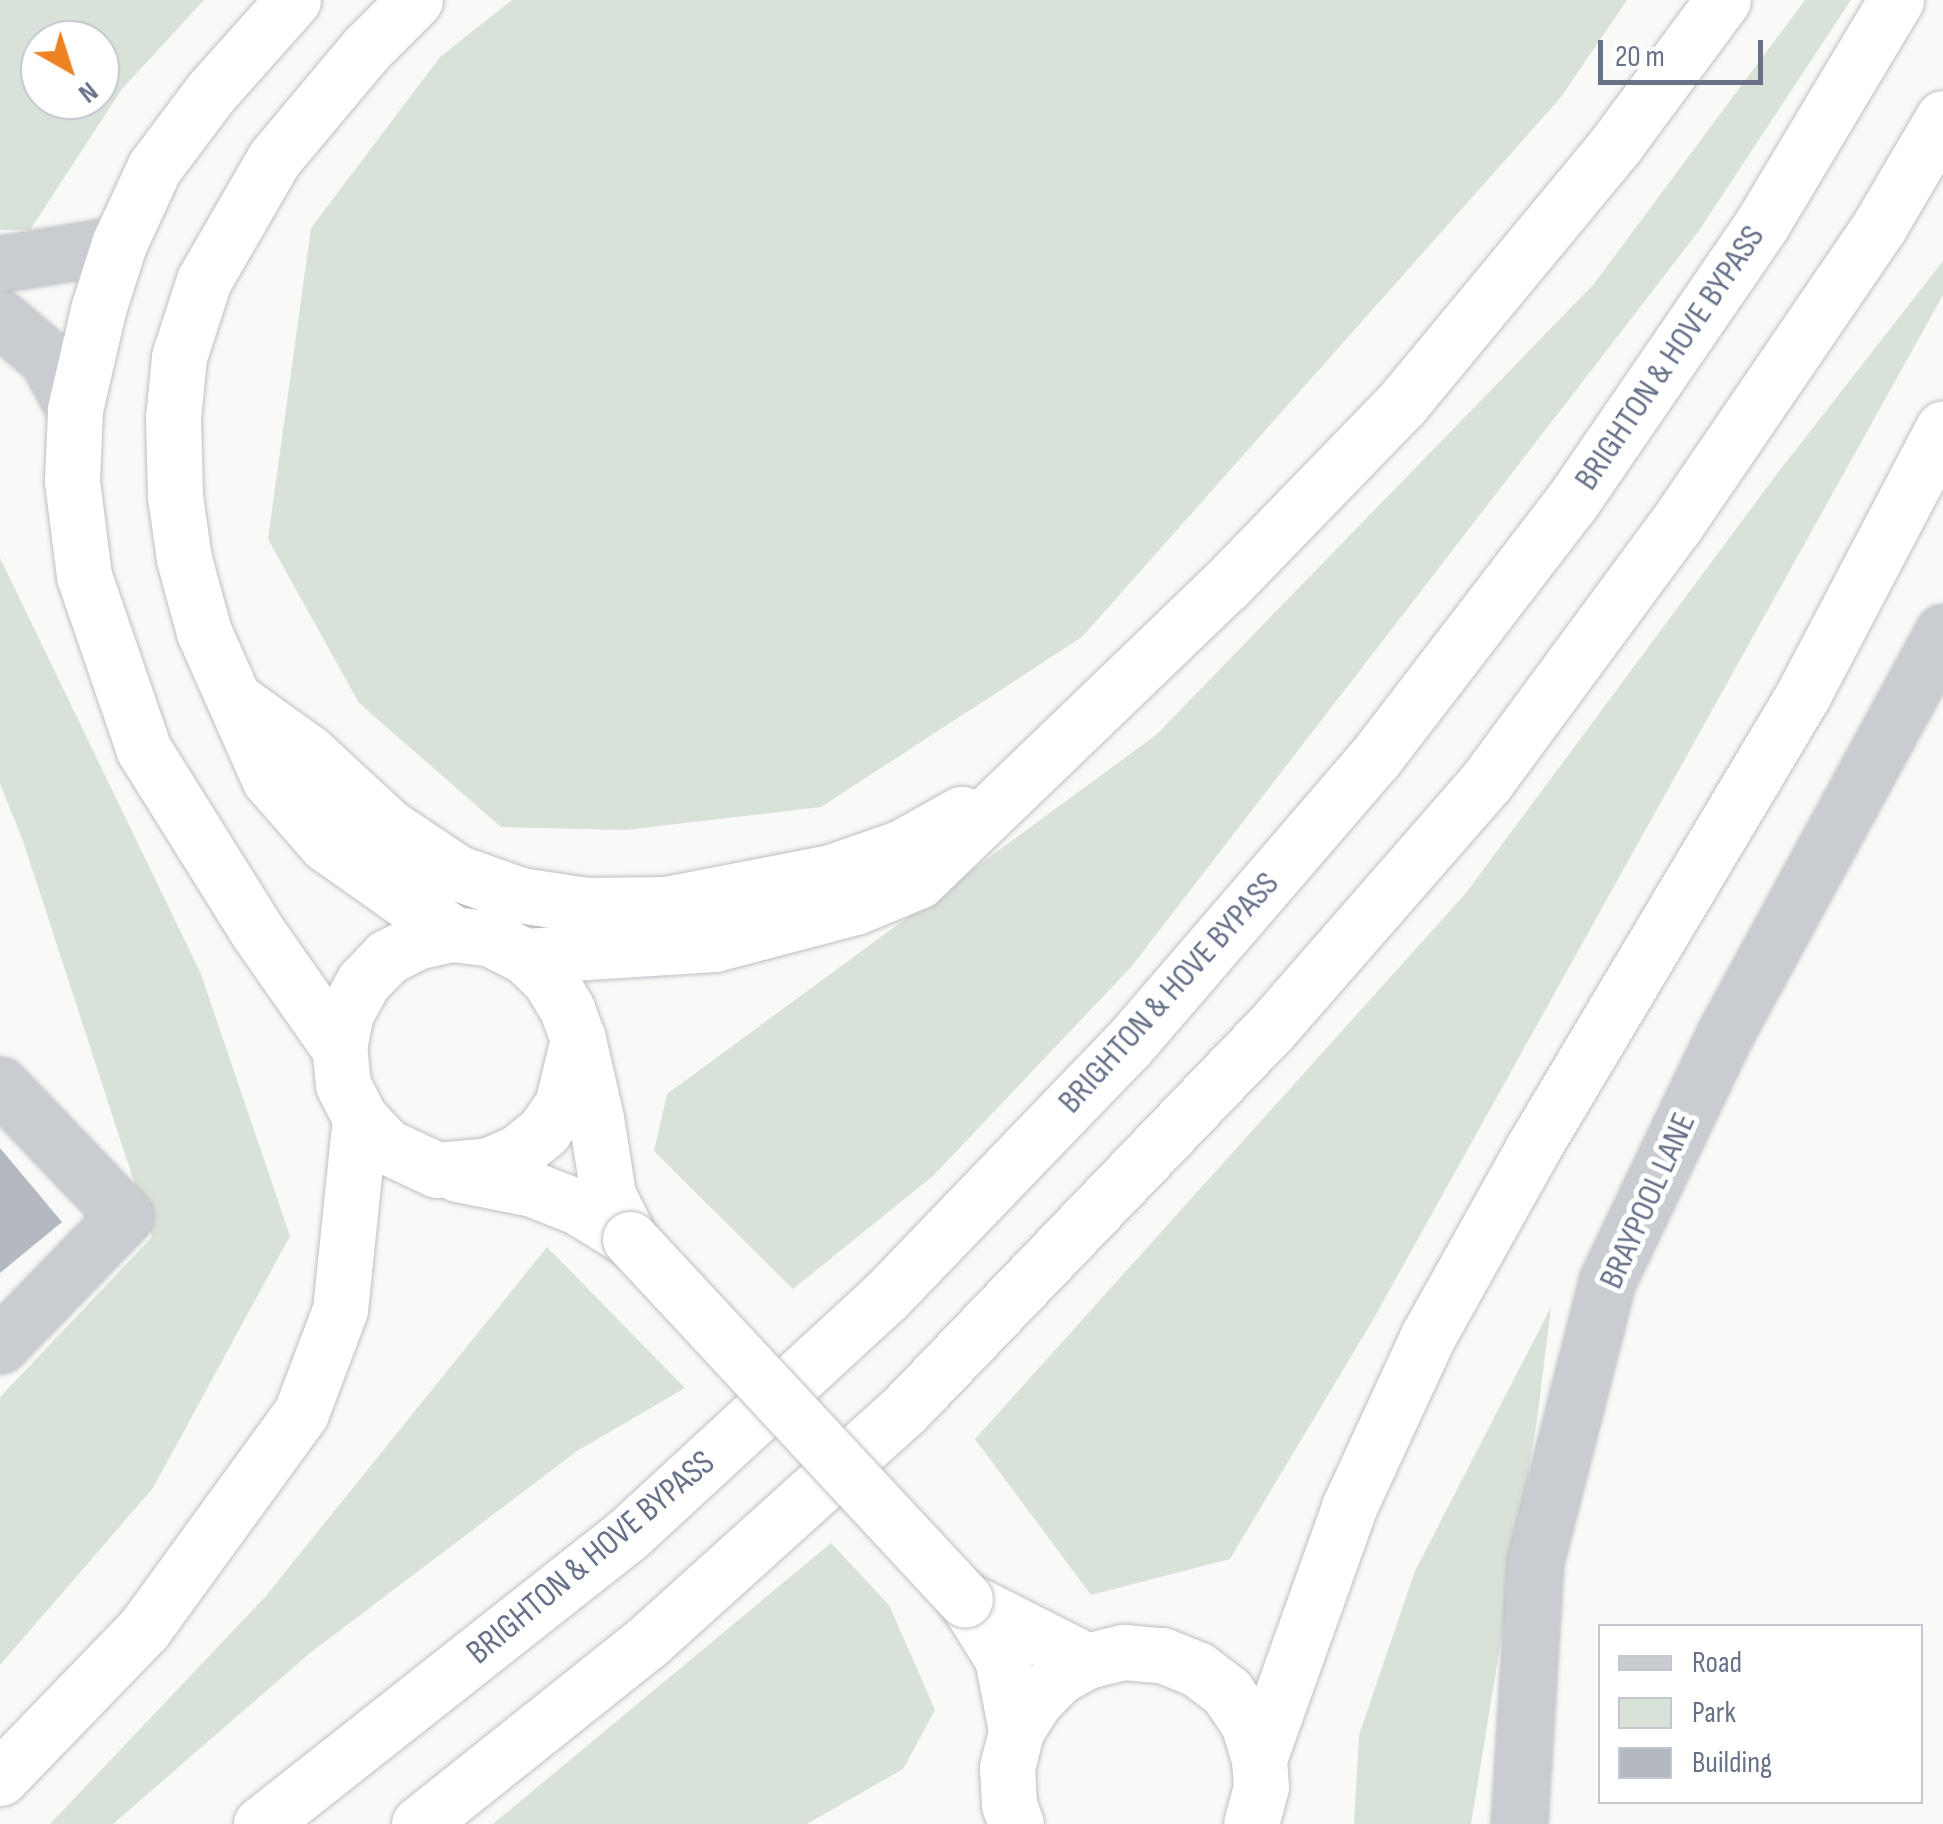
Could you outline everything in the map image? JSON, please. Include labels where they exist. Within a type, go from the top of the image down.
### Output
[{"type":"highway","points":[[293,0],[210,92],[154,168],[119,244],[98,310],[75,410],[72,481],[84,576],[144,750],[257,931],[339,1048]]},
{"type":"highway","points":[[415,0],[366,48],[274,159],[204,280],[179,357],[173,418],[175,496],[184,560],[204,632],[269,779],[326,844],[453,934]]},
{"type":"highway","points":[[524,956],[715,944],[855,907],[918,882],[1225,586],[1403,402],[1617,143],[1723,0]]},
{"type":"highway","name":"BRIGHTON & HOVE BYPASS","points":[[262,1824],[627,1535],[886,1296],[1127,1046],[1375,758],[1570,503],[1762,224],[1896,0]]},
{"type":"highway","points":[[419,1824],[646,1643],[906,1408],[1274,1025],[1486,782],[1663,542],[1880,225],[1943,118]]},
{"type":"highway","points":[[1255,1821],[1259,1758],[1349,1507],[1428,1336],[1533,1148],[1802,695],[1943,428]]},
{"type":"highway","points":[[234,698],[308,752],[389,827],[458,872],[520,895],[586,905],[666,904],[831,872],[902,847],[1017,784]]},
{"type":"highway","points":[[630,1240],[608,1195],[578,1039],[550,979],[524,956],[491,939],[453,934],[418,941],[387,957],[362,982],[346,1013],[339,1048],[344,1084],[360,1118],[386,1146],[437,1170],[532,1189],[578,1207],[630,1240],[965,1599],[1002,1658],[1016,1731]]},
{"type":"highway","points":[[437,1170],[489,1165],[518,1152],[544,1132],[562,1105],[578,1039]]},
{"type":"highway","points":[[0,1778],[144,1629],[301,1413],[340,1310],[360,1118]]},
{"type":"highway","points":[[965,1599],[1087,1660]]},
{"type":"highway","points":[[1016,1824],[1009,1805],[1007,1768],[1016,1731],[1034,1702],[1058,1678],[1087,1660],[1124,1652],[1162,1654],[1197,1668],[1226,1692],[1248,1723],[1259,1758]]},
{"type":"street","points":[[0,264],[119,244]]},
{"type":"street","points":[[0,318],[46,358],[75,410]]},
{"type":"street","name":"BRAYPOOL LANE","points":[[1519,1824],[1536,1562],[1607,1281],[1726,1032],[1943,632]]},
{"type":"street","points":[[0,1085],[125,1216],[0,1345]]},
{"type":"green space","points":[[0,0],[204,0],[120,92],[120,20],[20,20],[20,120],[102,120],[30,230],[0,230]]},
{"type":"green space","points":[[512,0],[1627,0],[1561,97],[1082,637],[821,807],[625,830],[501,827],[359,703],[268,539],[311,228],[440,57]]},
{"type":"green space","points":[[1805,0],[1851,0],[1698,232],[1131,967],[934,1175],[793,1289],[654,1151],[667,1094],[1156,735],[1593,285]]},
{"type":"green space","points":[[1943,261],[1943,295],[1374,1318],[1230,1559],[1091,1595],[975,1439],[1466,893],[1776,475]]},
{"type":"green space","points":[[0,558],[201,974],[290,1236],[153,1488],[0,1665],[0,1397],[152,1237],[23,841],[0,784]]},
{"type":"green space","points":[[547,1247],[685,1388],[577,1451],[310,1653],[113,1824],[50,1824],[265,1597]]},
{"type":"green space","points":[[1551,1307],[1537,1420],[1471,1824],[1354,1824],[1359,1735],[1415,1571]]},
{"type":"green space","points":[[831,1543],[889,1605],[935,1710],[903,1769],[807,1824],[493,1824]]},
{"type":"building","points":[[0,1148],[62,1222],[0,1273]]}]
